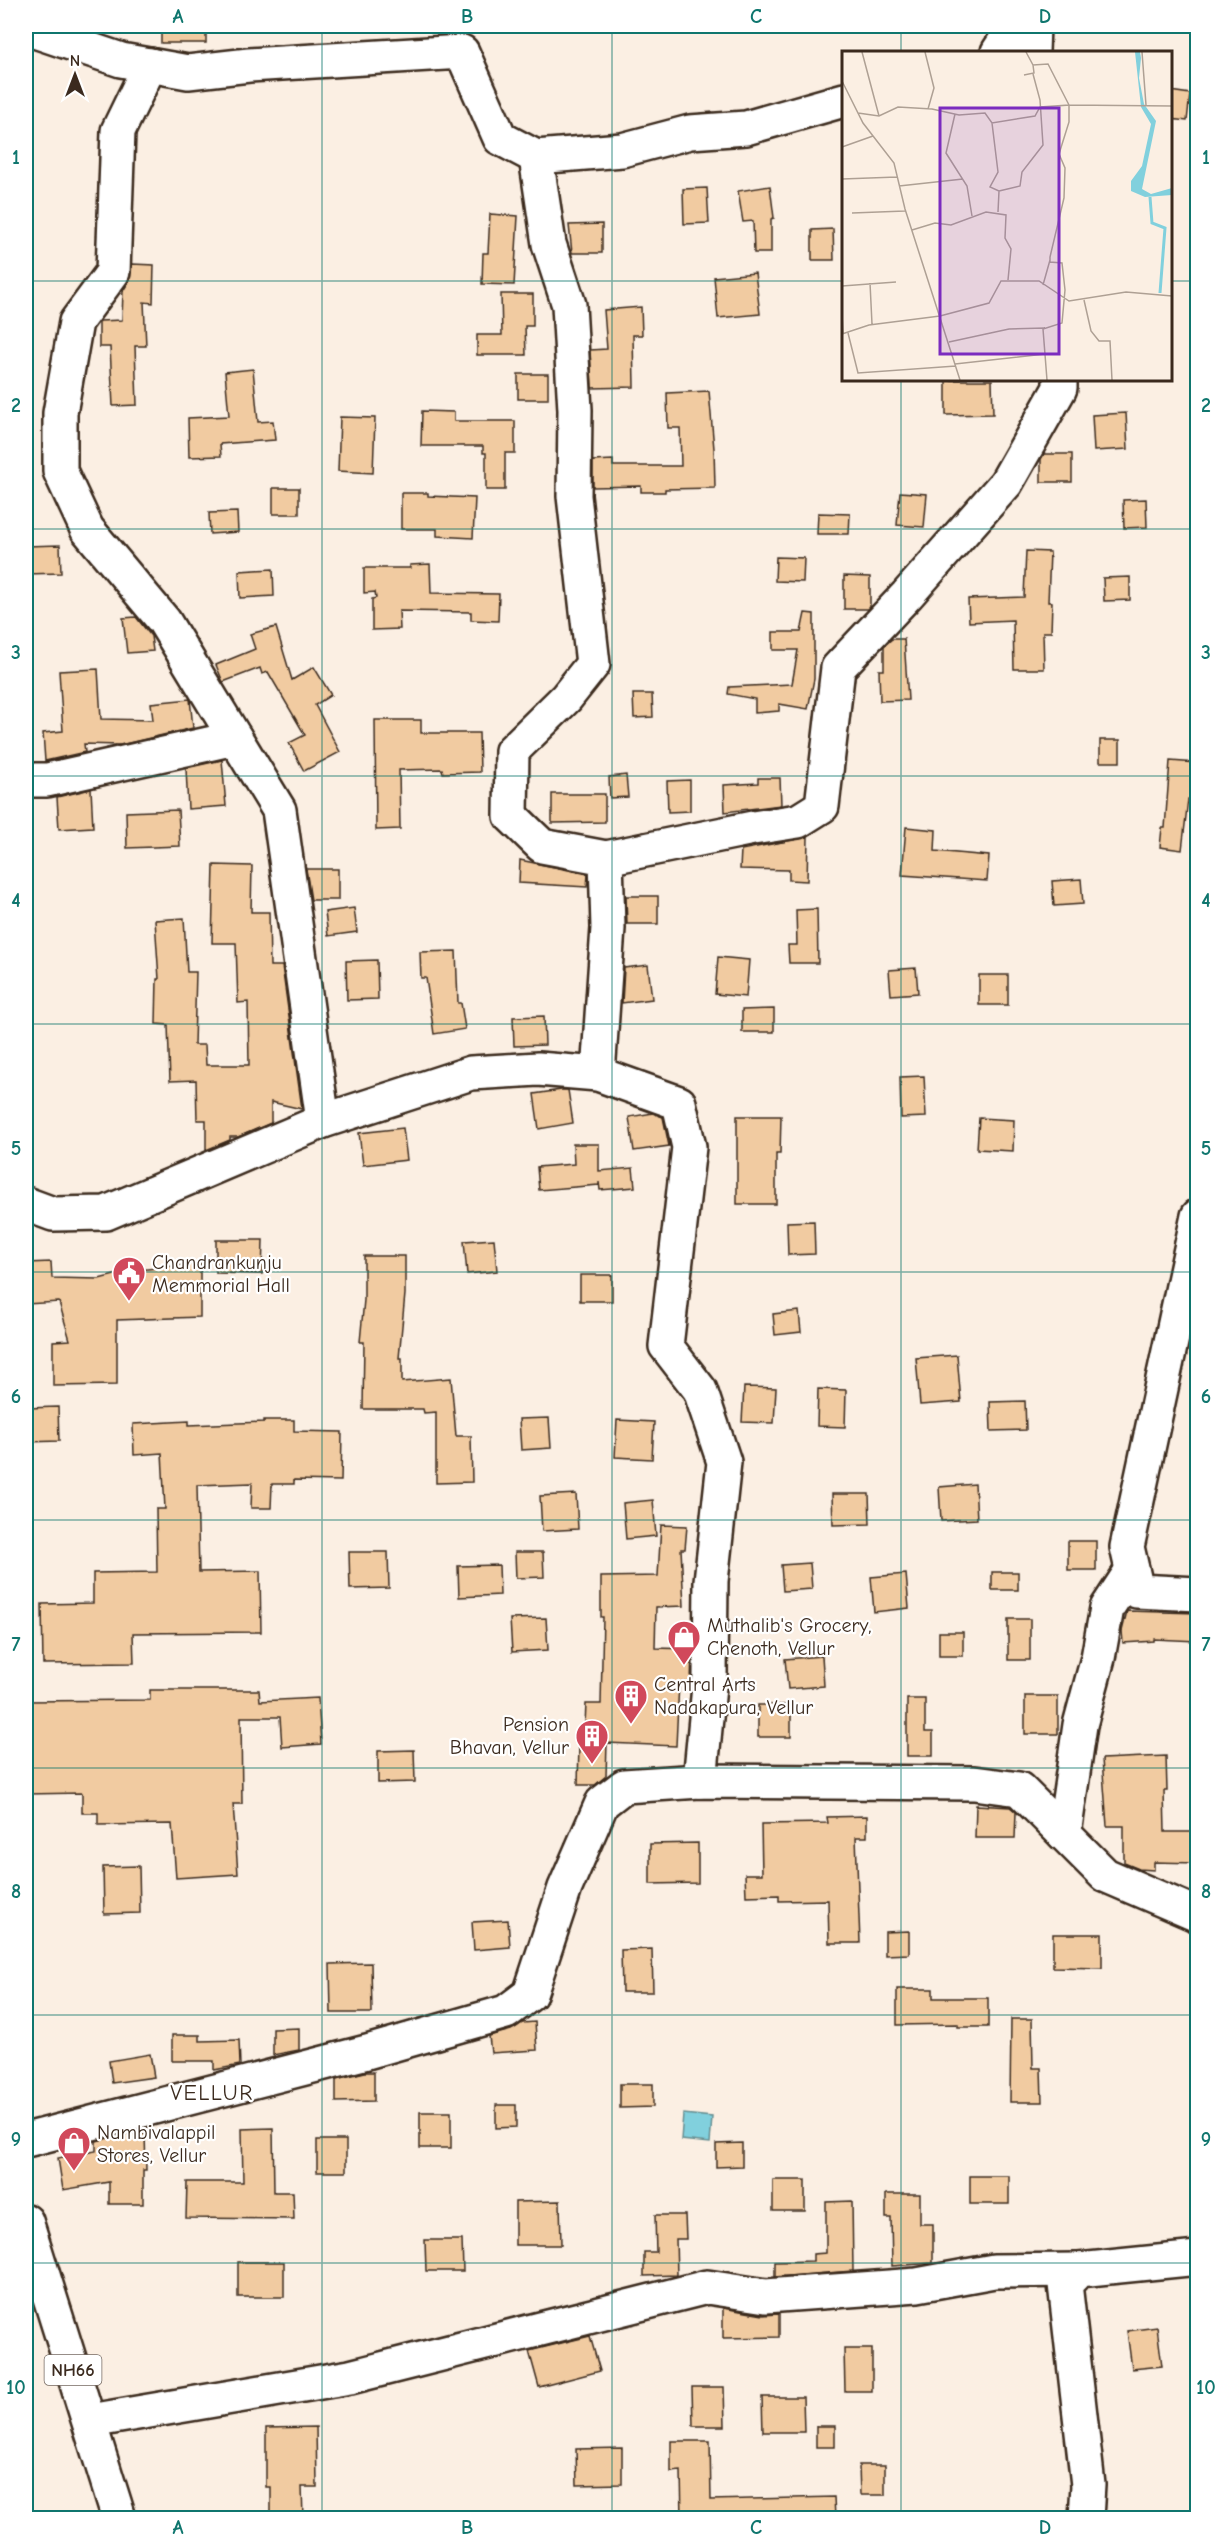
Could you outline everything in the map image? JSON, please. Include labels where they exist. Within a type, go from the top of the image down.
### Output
[{"type":"main road","points":[[999,51],[1015,26]]},
{"type":"main road","points":[[1032,51],[1033,26]]},
{"type":"main road","points":[[26,28],[121,60],[188,72],[249,65],[462,52],[500,138],[536,157],[622,150],[690,132],[746,128],[842,100]]},
{"type":"main road","points":[[150,65],[118,131],[113,272],[76,322],[60,413],[60,471],[87,529],[164,621],[279,810],[323,1121]]},
{"type":"main road","points":[[536,157],[549,244],[569,305],[574,410],[574,496],[593,664],[566,698],[512,751],[511,816],[542,846],[606,858],[730,832],[798,821],[822,806],[838,668],[907,595],[1006,483],[1060,388],[1060,381]]},
{"type":"main road","points":[[26,780],[47,780],[235,738]]},
{"type":"main road","points":[[598,1074],[608,928],[606,858]]},
{"type":"main road","points":[[26,1204],[52,1214],[106,1213],[323,1121],[471,1073],[538,1069],[598,1074],[679,1103],[689,1147],[666,1346],[700,1390],[724,1462],[711,1581],[710,1676],[699,1781]]},
{"type":"main road","points":[[1197,1216],[1127,1547],[1137,1591],[1197,1594]]},
{"type":"main road","points":[[1064,1834],[1080,1725],[1098,1658],[1107,1608],[1132,1570]]},
{"type":"main road","points":[[26,2140],[367,2052],[506,2012],[530,1995],[565,1888],[602,1803],[624,1786],[699,1781],[985,1784],[1019,1789],[1106,1875],[1197,1915]]},
{"type":"main road","name":"NH66","points":[[26,2221],[119,2518]]},
{"type":"main road","points":[[90,2421],[350,2377],[521,2336],[582,2318],[652,2303],[707,2287],[766,2296],[917,2285],[994,2271],[1079,2270],[1197,2258]]},
{"type":"main road","points":[[1079,2270],[1065,2284],[1088,2486],[1086,2518]]},
{"type":"water","points":[[683,2114],[712,2117],[710,2143],[681,2140]]},
{"type":"building","points":[[161,26],[206,26],[206,43],[161,43]]},
{"type":"building","points":[[1172,91],[1190,94],[1187,121],[1172,119]]},
{"type":"building","points":[[770,186],[774,218],[771,219],[771,253],[754,253],[753,221],[743,222],[738,191]]},
{"type":"building","points":[[707,188],[709,223],[684,224],[683,189]]},
{"type":"building","points":[[490,214],[518,216],[514,285],[482,284],[483,253],[488,253]]},
{"type":"building","points":[[602,224],[602,253],[572,253],[569,225]]},
{"type":"building","points":[[833,229],[834,260],[812,260],[812,230]]},
{"type":"building","points":[[132,264],[154,265],[153,303],[144,302],[146,346],[135,346],[137,405],[113,406],[110,347],[99,347],[99,323],[100,321],[122,320],[123,291],[128,283]]},
{"type":"building","points":[[755,273],[760,314],[718,318],[714,277]]},
{"type":"building","points":[[501,294],[533,294],[533,326],[525,326],[526,355],[477,355],[477,335],[502,335]]},
{"type":"building","points":[[641,307],[642,335],[633,335],[634,387],[592,388],[590,350],[607,349],[604,310]]},
{"type":"building","points":[[253,369],[258,422],[273,421],[275,440],[220,444],[221,456],[189,457],[188,418],[229,416],[225,372]]},
{"type":"building","points":[[518,374],[548,374],[548,399],[518,399]]},
{"type":"building","points":[[946,381],[992,381],[993,414],[946,415]]},
{"type":"building","points":[[709,391],[715,488],[641,492],[641,486],[593,487],[593,461],[613,460],[613,466],[681,466],[680,428],[668,428],[667,393]]},
{"type":"building","points":[[422,411],[454,412],[454,421],[515,421],[515,453],[505,453],[505,490],[486,490],[486,453],[483,453],[483,446],[421,446]]},
{"type":"building","points":[[1126,413],[1128,449],[1094,451],[1092,415]]},
{"type":"building","points":[[340,417],[375,418],[373,473],[338,471]]},
{"type":"building","points":[[1044,454],[1072,454],[1072,482],[1041,482],[1041,459]]},
{"type":"building","points":[[273,488],[299,488],[299,514],[273,514]]},
{"type":"building","points":[[900,492],[927,494],[924,527],[897,525]]},
{"type":"building","points":[[401,493],[428,493],[428,496],[475,498],[473,538],[437,536],[437,529],[401,529]]},
{"type":"building","points":[[1146,499],[1147,527],[1124,528],[1123,500]]},
{"type":"building","points":[[237,512],[238,532],[210,534],[209,513]]},
{"type":"building","points":[[818,513],[850,514],[849,534],[817,534]]},
{"type":"building","points":[[60,545],[61,573],[26,574],[26,546]]},
{"type":"building","points":[[1026,551],[1050,552],[1048,602],[1052,602],[1051,632],[1043,632],[1044,669],[1014,669],[1013,620],[969,622],[968,599],[1024,597]]},
{"type":"building","points":[[776,557],[804,558],[803,582],[775,581]]},
{"type":"building","points":[[430,564],[431,593],[499,594],[498,621],[471,620],[471,612],[399,611],[400,629],[372,630],[372,599],[376,598],[375,592],[364,593],[364,568],[410,568],[410,565]]},
{"type":"building","points":[[273,569],[274,596],[240,598],[239,571]]},
{"type":"building","points":[[844,576],[870,577],[870,607],[868,609],[844,609]]},
{"type":"building","points":[[1130,577],[1130,600],[1104,601],[1103,578]]},
{"type":"building","points":[[805,613],[814,614],[814,679],[808,709],[779,704],[779,711],[755,713],[755,699],[728,694],[729,687],[792,684],[798,650],[773,650],[773,632],[801,632]]},
{"type":"building","points":[[136,617],[151,636],[153,651],[127,653],[123,618]]},
{"type":"building","points":[[276,627],[292,680],[314,667],[331,695],[315,705],[340,752],[304,771],[289,743],[305,735],[268,672],[262,674],[260,668],[223,682],[216,665],[255,649],[250,634]]},
{"type":"building","points":[[892,639],[904,639],[908,700],[880,701],[879,670],[884,670],[884,646]]},
{"type":"building","points":[[98,669],[101,719],[153,720],[151,703],[190,699],[193,728],[120,745],[84,744],[85,752],[45,761],[43,733],[63,731],[59,671]]},
{"type":"building","points":[[633,694],[652,694],[653,717],[634,718]]},
{"type":"building","points":[[375,720],[421,720],[421,733],[479,733],[480,772],[443,773],[442,769],[399,770],[400,829],[376,830]]},
{"type":"building","points":[[1100,740],[1120,740],[1120,762],[1100,762]]},
{"type":"building","points":[[222,760],[226,806],[188,809],[186,768]]},
{"type":"building","points":[[1170,761],[1197,763],[1194,799],[1188,799],[1182,850],[1160,847],[1162,828],[1165,828]]},
{"type":"building","points":[[626,775],[628,797],[610,798],[609,777]]},
{"type":"building","points":[[758,778],[780,778],[781,805],[725,812],[724,785],[758,783]]},
{"type":"building","points":[[690,780],[690,811],[668,812],[667,781]]},
{"type":"building","points":[[91,789],[93,827],[59,829],[57,797]]},
{"type":"building","points":[[552,794],[605,794],[605,822],[552,823]]},
{"type":"building","points":[[178,810],[180,846],[127,848],[126,812]]},
{"type":"building","points":[[906,827],[936,830],[935,851],[989,856],[987,881],[902,875]]},
{"type":"building","points":[[808,837],[807,881],[789,880],[789,870],[740,869],[741,850]]},
{"type":"building","points":[[520,860],[588,874],[587,887],[519,883]]},
{"type":"building","points":[[214,865],[252,866],[251,912],[269,912],[270,966],[282,966],[302,1109],[271,1102],[271,1123],[238,1137],[230,1137],[230,1140],[206,1150],[206,1120],[197,1120],[196,1080],[170,1081],[168,1025],[156,1024],[157,979],[159,979],[155,920],[184,918],[187,972],[196,972],[194,1045],[205,1045],[206,1065],[249,1065],[248,1002],[238,1003],[236,943],[212,943]]},
{"type":"building","points":[[306,869],[338,869],[338,900],[311,900]]},
{"type":"building","points":[[1081,879],[1083,904],[1054,906],[1052,881]]},
{"type":"building","points":[[626,896],[658,896],[658,924],[627,924]]},
{"type":"building","points":[[354,908],[357,932],[328,936],[325,912]]},
{"type":"building","points":[[817,909],[818,963],[789,963],[788,945],[797,945],[796,910]]},
{"type":"building","points":[[456,951],[458,1003],[461,1003],[465,1029],[434,1034],[426,978],[421,978],[420,952]]},
{"type":"building","points":[[718,957],[749,960],[746,997],[715,994]]},
{"type":"building","points":[[377,960],[378,999],[347,1000],[346,961]]},
{"type":"building","points":[[648,965],[652,999],[622,1003],[624,968]]},
{"type":"building","points":[[916,968],[918,993],[891,995],[889,970]]},
{"type":"building","points":[[979,975],[1008,975],[1008,1005],[979,1005]]},
{"type":"building","points":[[774,1009],[774,1032],[742,1032],[742,1010]]},
{"type":"building","points":[[544,1016],[545,1045],[514,1046],[513,1017]]},
{"type":"building","points":[[924,1076],[926,1117],[901,1118],[900,1077]]},
{"type":"building","points":[[568,1090],[573,1123],[539,1129],[534,1094]]},
{"type":"building","points":[[653,1113],[663,1117],[669,1146],[634,1151],[629,1117]]},
{"type":"building","points":[[737,1116],[781,1116],[780,1154],[776,1154],[776,1204],[737,1204]]},
{"type":"building","points":[[979,1118],[1014,1120],[1013,1151],[977,1149]]},
{"type":"building","points":[[403,1128],[407,1160],[363,1165],[359,1133]]},
{"type":"building","points":[[573,1144],[599,1144],[599,1171],[633,1168],[635,1187],[600,1190],[599,1182],[599,1185],[539,1190],[537,1167],[574,1164]]},
{"type":"building","points":[[814,1221],[815,1254],[788,1255],[787,1222]]},
{"type":"building","points":[[494,1239],[497,1271],[467,1274],[464,1241]]},
{"type":"building","points":[[216,1240],[263,1240],[262,1274],[216,1273]]},
{"type":"building","points":[[364,1256],[405,1256],[405,1294],[399,1358],[402,1358],[402,1382],[451,1378],[456,1436],[471,1436],[472,1482],[436,1483],[436,1412],[424,1413],[423,1409],[363,1409],[364,1342],[360,1342],[364,1300]]},
{"type":"building","points":[[51,1262],[52,1278],[99,1279],[130,1271],[200,1263],[200,1317],[117,1320],[117,1385],[53,1386],[53,1341],[70,1340],[59,1302],[26,1304],[26,1263]]},
{"type":"building","points":[[580,1275],[612,1275],[612,1301],[580,1301]]},
{"type":"building","points":[[799,1311],[801,1332],[775,1335],[773,1314]]},
{"type":"building","points":[[957,1355],[961,1402],[920,1405],[916,1358]]},
{"type":"building","points":[[744,1387],[776,1388],[774,1423],[742,1422]]},
{"type":"building","points":[[818,1389],[846,1390],[845,1427],[817,1426]]},
{"type":"building","points":[[1025,1401],[1026,1430],[991,1431],[990,1402]]},
{"type":"building","points":[[58,1407],[59,1441],[26,1442],[26,1408]]},
{"type":"building","points":[[549,1418],[551,1448],[521,1450],[519,1419]]},
{"type":"building","points":[[264,1420],[294,1420],[294,1431],[342,1432],[341,1481],[294,1480],[294,1484],[272,1484],[271,1508],[251,1508],[252,1483],[197,1485],[199,1572],[260,1571],[261,1632],[133,1633],[134,1663],[43,1664],[42,1604],[93,1603],[93,1573],[157,1572],[156,1509],[165,1509],[162,1453],[134,1455],[133,1424],[189,1421],[189,1425],[264,1422]]},
{"type":"building","points":[[617,1420],[654,1422],[652,1459],[615,1457]]},
{"type":"building","points":[[975,1484],[977,1519],[941,1521],[939,1487]]},
{"type":"building","points":[[576,1494],[578,1529],[542,1531],[540,1496]]},
{"type":"building","points":[[832,1494],[869,1494],[870,1524],[833,1525]]},
{"type":"building","points":[[653,1500],[656,1536],[626,1539],[623,1503]]},
{"type":"building","points":[[661,1525],[687,1526],[685,1549],[681,1549],[684,1606],[656,1607],[655,1648],[692,1649],[691,1683],[679,1682],[676,1746],[607,1743],[606,1776],[595,1785],[578,1785],[579,1745],[584,1745],[586,1704],[601,1704],[603,1617],[601,1617],[601,1577],[658,1576]]},
{"type":"building","points":[[1068,1541],[1096,1541],[1096,1570],[1068,1570]]},
{"type":"building","points":[[349,1552],[388,1552],[389,1588],[350,1589]]},
{"type":"building","points":[[515,1552],[543,1552],[544,1577],[516,1578]]},
{"type":"building","points":[[810,1563],[812,1589],[783,1591],[781,1565]]},
{"type":"building","points":[[499,1565],[500,1595],[459,1597],[458,1566]]},
{"type":"building","points":[[992,1572],[1018,1572],[1018,1590],[992,1590]]},
{"type":"building","points":[[906,1574],[909,1608],[874,1612],[871,1577]]},
{"type":"building","points":[[1127,1611],[1197,1613],[1197,1641],[1154,1639],[1154,1641],[1123,1643],[1122,1631]]},
{"type":"building","points":[[546,1618],[548,1650],[512,1652],[510,1619]]},
{"type":"building","points":[[1008,1619],[1030,1619],[1030,1660],[1008,1660]]},
{"type":"building","points":[[939,1632],[963,1632],[963,1656],[939,1656]]},
{"type":"building","points":[[822,1656],[824,1686],[788,1689],[785,1659]]},
{"type":"building","points":[[150,1690],[259,1690],[260,1701],[318,1698],[321,1744],[282,1747],[280,1717],[241,1717],[242,1804],[233,1804],[238,1874],[176,1878],[172,1824],[98,1825],[98,1813],[82,1813],[82,1793],[26,1794],[26,1701],[150,1700]]},
{"type":"building","points":[[1025,1696],[1058,1696],[1058,1734],[1025,1734]]},
{"type":"building","points":[[907,1699],[925,1699],[925,1732],[933,1732],[933,1756],[907,1756]]},
{"type":"building","points":[[758,1705],[791,1705],[791,1737],[758,1737]]},
{"type":"building","points":[[414,1750],[415,1782],[378,1783],[378,1751]]},
{"type":"building","points":[[1166,1756],[1165,1832],[1197,1832],[1197,1863],[1154,1862],[1154,1870],[1139,1869],[1124,1863],[1124,1826],[1107,1826],[1102,1759]]},
{"type":"building","points":[[976,1805],[1010,1807],[1016,1812],[1015,1838],[975,1838]]},
{"type":"building","points":[[867,1816],[867,1837],[856,1837],[860,1943],[829,1943],[828,1900],[779,1901],[779,1895],[746,1896],[745,1874],[762,1874],[761,1824],[828,1823],[827,1817]]},
{"type":"building","points":[[698,1843],[698,1883],[650,1884],[650,1844]]},
{"type":"building","points":[[139,1866],[140,1913],[104,1914],[103,1867]]},
{"type":"building","points":[[508,1920],[510,1947],[474,1950],[472,1922]]},
{"type":"building","points":[[909,1931],[909,1954],[885,1955],[885,1932]]},
{"type":"building","points":[[1053,1934],[1102,1934],[1102,1968],[1053,1967]]},
{"type":"building","points":[[652,1949],[653,1992],[622,1992],[621,1950]]},
{"type":"building","points":[[371,1963],[372,2013],[331,2013],[330,1964]]},
{"type":"building","points":[[897,1989],[933,1989],[933,1998],[988,1998],[988,2027],[958,2027],[958,2024],[897,2025]]},
{"type":"building","points":[[1011,2019],[1032,2019],[1033,2068],[1041,2068],[1042,2102],[1010,2102]]},
{"type":"building","points":[[535,2022],[537,2050],[491,2053],[489,2036],[511,2030],[522,2023]]},
{"type":"building","points":[[299,2028],[299,2050],[273,2055],[273,2029]]},
{"type":"building","points":[[172,2035],[200,2035],[200,2041],[239,2040],[240,2065],[214,2070],[214,2061],[172,2061]]},
{"type":"building","points":[[150,2054],[154,2077],[112,2083],[109,2061]]},
{"type":"building","points":[[374,2072],[374,2101],[336,2102],[336,2079]]},
{"type":"building","points":[[620,2084],[653,2084],[653,2107],[620,2108]]},
{"type":"building","points":[[496,2105],[516,2105],[516,2127],[496,2128]]},
{"type":"building","points":[[420,2112],[451,2112],[451,2148],[420,2148]]},
{"type":"building","points":[[273,2128],[274,2192],[293,2192],[294,2219],[186,2218],[187,2182],[243,2182],[242,2129]]},
{"type":"building","points":[[125,2134],[145,2134],[146,2170],[143,2170],[143,2204],[109,2204],[109,2182],[63,2190],[58,2158],[96,2151],[96,2141]]},
{"type":"building","points":[[317,2140],[346,2140],[346,2172],[317,2172]]},
{"type":"building","points":[[742,2143],[742,2166],[716,2167],[716,2144]]},
{"type":"building","points":[[970,2176],[1009,2176],[1009,2204],[970,2204]]},
{"type":"building","points":[[773,2180],[805,2180],[805,2211],[773,2211]]},
{"type":"building","points":[[886,2194],[920,2194],[920,2224],[933,2224],[933,2263],[892,2266],[891,2218],[886,2218]]},
{"type":"building","points":[[560,2201],[561,2245],[515,2245],[515,2202]]},
{"type":"building","points":[[852,2201],[853,2271],[775,2277],[775,2262],[813,2261],[813,2254],[826,2253],[826,2202]]},
{"type":"building","points":[[655,2215],[685,2215],[686,2239],[676,2239],[677,2275],[644,2276],[644,2252],[656,2252]]},
{"type":"building","points":[[425,2240],[462,2240],[463,2271],[426,2271]]},
{"type":"building","points":[[238,2262],[284,2262],[284,2297],[238,2297]]},
{"type":"building","points":[[723,2308],[763,2315],[779,2314],[779,2337],[723,2338]]},
{"type":"building","points":[[1157,2327],[1162,2366],[1132,2369],[1127,2331]]},
{"type":"building","points":[[590,2336],[600,2371],[539,2387],[529,2351]]},
{"type":"building","points":[[844,2349],[872,2349],[872,2391],[845,2391]]},
{"type":"building","points":[[692,2387],[724,2387],[725,2426],[693,2426]]},
{"type":"building","points":[[762,2397],[803,2397],[804,2432],[763,2432]]},
{"type":"building","points":[[816,2426],[835,2426],[835,2447],[816,2447]]},
{"type":"building","points":[[316,2427],[317,2487],[302,2487],[303,2518],[271,2518],[271,2487],[266,2487],[266,2428]]},
{"type":"building","points":[[671,2441],[710,2441],[711,2500],[834,2497],[835,2518],[682,2518],[681,2471],[671,2472]]},
{"type":"building","points":[[622,2448],[622,2484],[577,2485],[576,2449]]},
{"type":"building","points":[[859,2465],[885,2465],[885,2495],[860,2495]]},
{"type":"place","name":"Chandrankunju Memmorial Hall","points":[[129,1302]]},
{"type":"place","name":"Muthalib's Grocery, Chenoth, Vellur","points":[[684,1666]]},
{"type":"place","name":"Central Arts Nadakapura, Vellur","points":[[631,1725]]},
{"type":"place","name":"Pension Bhavan, Vellur","points":[[592,1765]]},
{"type":"place","name":"Nambivalappil Stores, Vellur","points":[[74,2172]]},
{"type":"district","name":"VELLUR","points":[[212,2092]]}]
